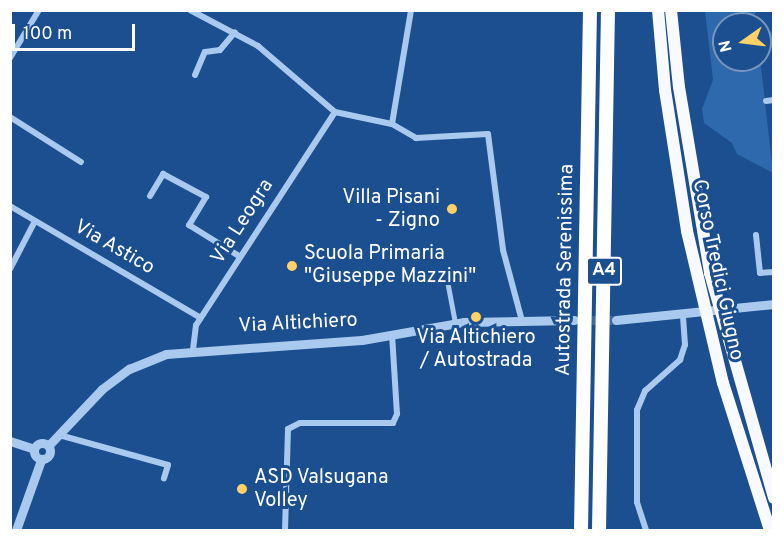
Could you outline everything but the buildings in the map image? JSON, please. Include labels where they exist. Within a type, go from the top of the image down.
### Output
[{"type":"highway","name":"Autostrada Serenissima","points":[[580,531],[590,10]]},
{"type":"highway","name":"Autostrada Serenissima","points":[[598,531],[608,10]]},
{"type":"highway","name":"Corso Tredici Giugno","points":[[658,10],[664,90],[708,330],[770,531]]},
{"type":"highway","name":"Corso Tredici Giugno","points":[[670,10],[679,87],[723,330],[774,498]]},
{"type":"highway","points":[[573,531],[582,479]]},
{"type":"street","points":[[10,58],[39,10]]},
{"type":"street","points":[[190,10],[202,13],[235,32],[285,66],[335,115],[392,124],[416,138],[479,132],[492,139],[503,250],[522,321]]},
{"type":"street","points":[[392,124],[411,10]]},
{"type":"street","points":[[195,75],[205,52],[220,50],[235,32]]},
{"type":"street","name":"Via Leogra","points":[[193,348],[201,318],[239,256],[335,115]]},
{"type":"street","points":[[10,117],[81,162]]},
{"type":"street","points":[[150,196],[163,174],[206,197],[189,225],[239,256]]},
{"type":"street","name":"Via Astico","points":[[10,206],[201,318]]},
{"type":"street","points":[[10,269],[35,221]]},
{"type":"street","points":[[756,234],[760,273],[774,273]]},
{"type":"street","points":[[445,270],[454,323]]},
{"type":"street","points":[[616,320],[684,316],[774,304]]},
{"type":"street","points":[[646,531],[637,502],[637,410],[645,391],[680,360],[684,316]]},
{"type":"street","name":"Via Altichiero","points":[[16,531],[42,460],[50,455],[49,445],[129,369],[193,348],[309,345],[454,323],[571,320]]},
{"type":"street","points":[[285,531],[288,429],[300,423],[393,423],[398,414],[392,334]]},
{"type":"street","points":[[59,435],[168,465],[164,478]]},
{"type":"street","points":[[10,441],[34,449],[42,460]]},
{"type":"street","points":[[34,449],[40,443],[49,445]]},
{"type":"shaded area","points":[[705,11],[756,11],[712,12],[712,71]]},
{"type":"shaded area","points":[[712,72],[762,72],[773,173],[737,154],[732,143],[704,123],[702,109],[713,80]]},
{"type":"tunnel","points":[[579,320],[616,320]]},
{"type":"place","name":"Villa Pisani - Zigno","points":[[452,209]]},
{"type":"place","name":"Scuola Primaria \"Giuseppe Mazzini\"","points":[[292,266]]},
{"type":"place","name":"Via Altichiero / Autostrada","points":[[476,317]]},
{"type":"place","name":"ASD Valsugana Volley","points":[[242,489]]}]
